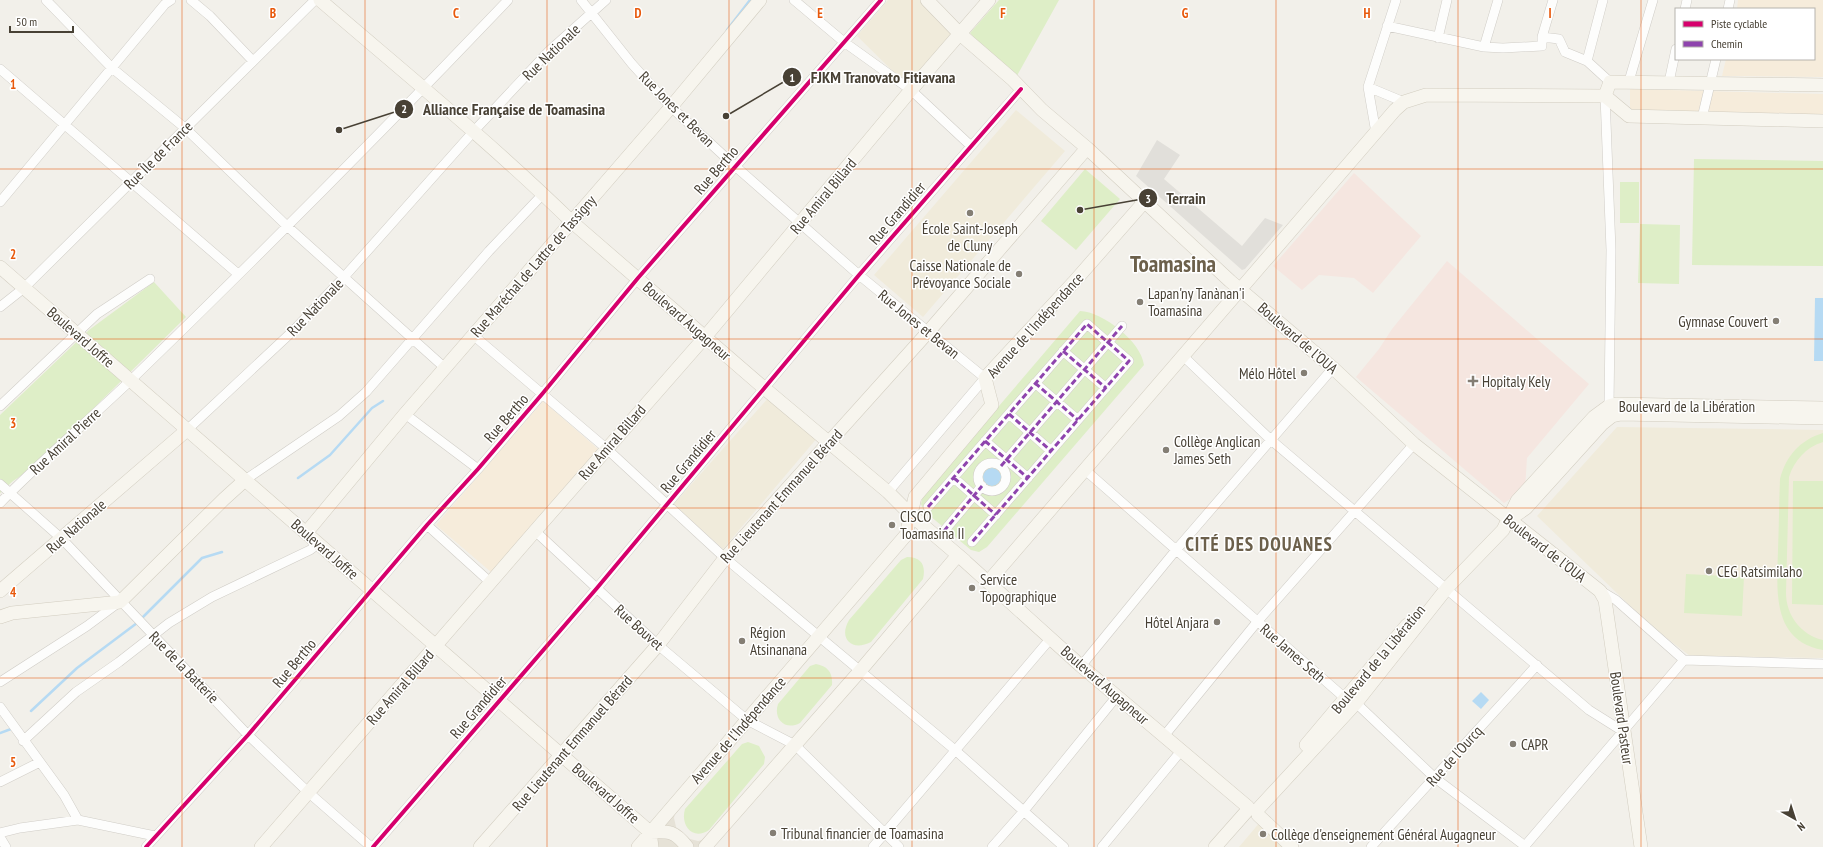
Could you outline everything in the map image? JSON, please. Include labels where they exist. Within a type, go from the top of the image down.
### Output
[{"type":"street","points":[[46,0],[112,68],[185,128],[287,226],[446,368]]},
{"type":"street","points":[[0,202],[165,4],[171,0]]},
{"type":"street","points":[[191,0],[210,16],[253,61]]},
{"type":"street","name":"Rue Île de France","points":[[0,307],[24,288],[315,0]]},
{"type":"street","name":"Boulevard Augagneur","points":[[320,0],[424,88],[543,194],[572,222],[764,388],[888,492],[911,515],[1051,638],[1080,666],[1252,811],[1292,847]]},
{"type":"street","name":"Rue Amiral Pierre","points":[[0,503],[130,380],[287,226],[424,88],[508,0]]},
{"type":"street","name":"Rue Jones et Bevan","points":[[581,0],[632,64],[671,106],[735,166],[859,275],[985,378]]},
{"type":"street","name":"Rue Nationale","points":[[0,591],[187,430],[294,330],[473,132],[549,51],[606,0]]},
{"type":"street","name":"Rue Maréchal de Lattre de Tassigny","points":[[306,533],[405,414],[572,222],[760,0]]},
{"type":"street","points":[[794,0],[844,42],[911,90],[971,146]]},
{"type":"street","name":"Rue Bertho","points":[[146,847],[248,735],[427,526],[478,470],[638,278],[881,0]]},
{"type":"street","name":"Boulevard de l'OUA","points":[[927,0],[960,34],[1012,79],[1042,110],[1087,148],[1241,289],[1333,368],[1414,444],[1508,520],[1600,591],[1616,600],[1684,660]]},
{"type":"street","name":"Rue Amiral Billard","points":[[261,847],[490,582],[705,337],[911,90],[989,0]]},
{"type":"street","points":[[1376,133],[1368,87],[1396,0]]},
{"type":"street","points":[[1438,38],[1448,0]]},
{"type":"street","points":[[1484,47],[1498,0]]},
{"type":"street","points":[[1387,26],[1484,47],[1503,48],[1542,46],[1542,38],[1552,0]]},
{"type":"street","points":[[1587,61],[1604,0]]},
{"type":"street","points":[[1629,82],[1653,0]]},
{"type":"street","points":[[1542,38],[1559,39],[1565,52],[1587,61],[1610,82],[1823,85]]},
{"type":"street","points":[[1669,82],[1675,54]]},
{"type":"street","points":[[1702,118],[1716,60]]},
{"type":"street","points":[[0,69],[238,274]]},
{"type":"street","points":[[1610,82],[1604,96],[1611,250],[1611,411]]},
{"type":"street","points":[[1368,87],[1404,102]]},
{"type":"street","name":"Rue Grandidier","points":[[372,847],[500,702],[859,275],[1021,89]]},
{"type":"street","points":[[988,582],[1182,355],[1241,289],[1263,261],[1395,110],[1404,102],[1426,95],[1604,96],[1629,116],[1823,121]]},
{"type":"street","name":"Rue Lieutenant Emmanuel Bérard","points":[[480,847],[562,756],[658,645],[725,558],[828,441],[929,331],[1087,148]]},
{"type":"street","points":[[0,682],[88,626],[120,602],[245,480],[338,416],[366,392],[413,340],[489,251],[543,194]]},
{"type":"street","name":"Avenue de l'Indépendance","points":[[638,847],[906,535],[916,497],[992,405],[985,378],[1073,283],[1145,201]]},
{"type":"street","name":"Boulevard Joffre","points":[[0,267],[650,832]]},
{"type":"street","points":[[0,406],[97,314],[150,279]]},
{"type":"street","points":[[928,507],[1087,324],[1129,361],[972,542]]},
{"type":"street","points":[[1004,463],[992,463],[981,469],[978,478],[982,486],[992,490],[1002,486],[1006,478],[1004,463],[1122,326]]},
{"type":"street","points":[[473,335],[607,449],[725,558],[954,750],[1064,847]]},
{"type":"street","points":[[1063,351],[1106,388]]},
{"type":"street","points":[[1182,355],[1271,440],[1589,710],[1624,732]]},
{"type":"street","points":[[1080,666],[1176,550],[1333,368]]},
{"type":"street","points":[[888,492],[985,378]]},
{"type":"street","points":[[1035,383],[1078,420]]},
{"type":"street","name":"Boulevard de la Libération","points":[[1215,847],[1252,811],[1351,701],[1444,586],[1496,526],[1526,508],[1602,424],[1616,404],[1823,408]]},
{"type":"street","name":"Boulevard de la Libération","points":[[1611,411],[1621,414],[1823,418]]},
{"type":"street","points":[[405,414],[478,470]]},
{"type":"street","points":[[1009,414],[1051,451]]},
{"type":"street","points":[[986,441],[1004,463],[1028,478]]},
{"type":"street","points":[[1164,736],[1257,622],[1414,444]]},
{"type":"street","name":"Rue James Seth","points":[[1084,469],[1257,622],[1351,701],[1435,778],[1525,846]]},
{"type":"street","points":[[954,478],[996,515]]},
{"type":"street","name":"Rue de la Batterie","points":[[0,484],[62,539],[120,602],[153,634],[248,735],[308,792],[372,847]]},
{"type":"street","points":[[938,538],[982,486]]},
{"type":"street","points":[[427,526],[490,582]]},
{"type":"street","name":"Rue Bouvet","points":[[535,531],[658,645],[747,720],[795,745],[884,834],[899,847]]},
{"type":"street","points":[[23,741],[76,692],[119,662],[153,634],[212,597],[310,550],[318,544]]},
{"type":"street","points":[[705,847],[961,558]]},
{"type":"street","name":"Boulevard Pasteur","points":[[1600,591],[1605,600],[1641,847]]},
{"type":"street","points":[[0,617],[12,613],[120,602]]},
{"type":"street","points":[[873,847],[954,750],[1051,638]]},
{"type":"street","points":[[1525,846],[1684,660],[1823,664]]},
{"type":"street","name":"Rue de l'Ourcq","points":[[1371,847],[1537,665]]},
{"type":"street","points":[[992,847],[1023,812],[1117,696]]},
{"type":"street","points":[[0,707],[23,741],[72,807],[78,820]]},
{"type":"street","points":[[1102,847],[1181,751]]},
{"type":"street","points":[[0,782],[40,762]]},
{"type":"street","name":"Boulevard de la Libération","points":[[1225,847],[1252,811]]},
{"type":"street","points":[[0,834],[20,828],[78,820],[155,836]]},
{"type":"street","points":[[652,847],[650,832],[668,831],[680,837],[687,847]]},
{"type":"street","points":[[0,837],[6,847]]},
{"type":"shaded area","points":[[888,0],[931,0],[956,29],[910,88],[857,36]]},
{"type":"shaded area","points":[[1738,0],[1823,0],[1823,77],[1722,76],[1726,60],[1815,60],[1815,8],[1737,8]]},
{"type":"shaded area","points":[[1630,89],[1823,94],[1823,119],[1630,114]]},
{"type":"shaded area","name":"École Saint-Joseph de Cluny","points":[[1016,110],[1065,151],[923,317],[874,275]]},
{"type":"shaded area","points":[[1157,140],[1180,155],[1164,179],[1242,246],[1265,218],[1283,225],[1245,269],[1242,270],[1136,176]]},
{"type":"shaded area","points":[[1354,173],[1421,236],[1373,293],[1354,278],[1319,275],[1302,290],[1273,266]]},
{"type":"shaded area","name":"Hopitaly Kely","points":[[1447,261],[1589,384],[1527,458],[1525,489],[1504,503],[1356,377],[1379,349],[1392,329]]},
{"type":"shaded area","points":[[770,396],[818,437],[723,549],[673,505]]},
{"type":"shaded area","points":[[543,401],[598,449],[491,572],[436,525]]},
{"type":"shaded area","name":"CEG Ratsimilaho","points":[[1617,427],[1823,430],[1823,658],[1690,656],[1651,626],[1537,516]]},
{"type":"shaded area","points":[[669,803],[676,809],[674,818],[676,827],[682,834],[690,839],[698,841],[708,839],[712,847],[631,847]]},
{"type":"shaded area","name":"Collège d'enseignement Général Augagneur","points":[[1261,821],[1292,847],[1239,847]]},
{"type":"green space","points":[[999,0],[1059,0],[1014,81],[970,33]]},
{"type":"green space","points":[[1694,159],[1823,161],[1823,266],[1692,265]]},
{"type":"green space","points":[[1085,169],[1120,199],[1076,250],[1041,221]]},
{"type":"green space","points":[[1620,182],[1639,182],[1639,223],[1620,223]]},
{"type":"green space","points":[[1640,224],[1680,225],[1679,284],[1638,283]]},
{"type":"green space","points":[[154,282],[186,317],[34,467],[13,481],[0,493],[0,415],[89,330]]},
{"type":"green space","points":[[1080,311],[1099,316],[1120,329],[1136,347],[1144,365],[987,547],[979,552],[971,550],[924,511],[921,504],[923,495]]},
{"type":"green space","points":[[1823,433],[1823,442],[1811,447],[1797,460],[1789,477],[1786,593],[1789,609],[1796,623],[1808,634],[1823,640],[1823,650],[1806,645],[1794,636],[1786,625],[1781,611],[1777,581],[1780,479],[1786,463],[1795,450],[1807,440]]},
{"type":"green space","points":[[1793,481],[1823,481],[1823,605],[1792,604]]},
{"type":"green space","points":[[907,557],[912,557],[922,563],[924,570],[923,579],[871,642],[864,645],[858,645],[849,642],[845,633],[849,620],[901,560]]},
{"type":"green space","points":[[1686,574],[1744,577],[1742,616],[1684,613]]},
{"type":"green space","points":[[816,664],[827,668],[832,677],[832,685],[800,723],[790,726],[785,724],[779,719],[777,714],[778,704],[810,666]]},
{"type":"green space","points":[[748,742],[759,746],[765,757],[764,764],[709,830],[698,834],[693,833],[686,826],[684,821],[685,809],[742,744]]},
{"type":"water","points":[[1815,298],[1823,298],[1823,361],[1814,361]]},
{"type":"water","points":[[988,468],[996,468],[1001,473],[999,484],[996,486],[988,486],[983,481],[983,473]]},
{"type":"water","points":[[1481,692],[1489,700],[1481,709],[1472,701]]},
{"type":"waterway","points":[[727,30],[750,0]]},
{"type":"waterway","points":[[298,478],[330,455],[372,408],[383,401]]},
{"type":"waterway","points":[[143,617],[202,558],[222,552]]},
{"type":"waterway","points":[[31,711],[77,668],[137,623]]},
{"type":"waterway","points":[[0,733],[11,729]]},
{"type":"marked path","points":[[928,507],[1087,324],[1129,361],[972,542]]},
{"type":"marked path","points":[[1001,466],[1122,326]]},
{"type":"marked path","points":[[1063,351],[1106,388]]},
{"type":"marked path","points":[[1035,383],[1078,420]]},
{"type":"marked path","points":[[1009,414],[1051,451]]},
{"type":"marked path","points":[[985,441],[1028,478]]},
{"type":"marked path","points":[[954,478],[996,515]]},
{"type":"marked path","points":[[938,538],[982,486]]},
{"type":"cycle path","points":[[146,847],[248,735],[427,525],[478,469],[543,393],[638,278],[881,0]]},
{"type":"cycle path","points":[[373,847],[597,588],[859,275],[1021,89]]},
{"type":"place","name":"FJKM Tranovato Fitiavana","points":[[726,116]]},
{"type":"place","name":"Alliance Française de Toamasina","points":[[339,130]]},
{"type":"place","name":"Terrain","points":[[1080,210]]},
{"type":"place","name":"École Saint-Joseph de Cluny","points":[[970,213]]},
{"type":"place","name":"Caisse Nationale de Prévoyance Sociale","points":[[1019,274]]},
{"type":"place","name":"Lapan'ny Tanànan'i Toamasina","points":[[1140,302]]},
{"type":"place","name":"Gymnase Couvert","points":[[1776,321]]},
{"type":"place","name":"Mélo Hôtel","points":[[1304,373]]},
{"type":"place","name":"Hopitaly Kely","points":[[1473,381]]},
{"type":"place","name":"Collège Anglican James Seth","points":[[1166,450]]},
{"type":"place","name":"CISCO Toamasina II","points":[[892,525]]},
{"type":"place","name":"CEG Ratsimilaho","points":[[1709,571]]},
{"type":"place","name":"Service Topographique","points":[[972,588]]},
{"type":"place","name":"Hôtel Anjara","points":[[1217,622]]},
{"type":"place","name":"Région Atsinanana","points":[[742,641]]},
{"type":"place","name":"CAPR","points":[[1513,744]]},
{"type":"place","name":"Tribunal financier de Toamasina","points":[[773,833]]},
{"type":"place","name":"Collège d'enseignement Général Augagneur","points":[[1263,834]]},
{"type":"district","name":"Toamasina","points":[[1173,263]]},
{"type":"district","name":"CITÉ DES DOUANES","points":[[1259,544]]}]
